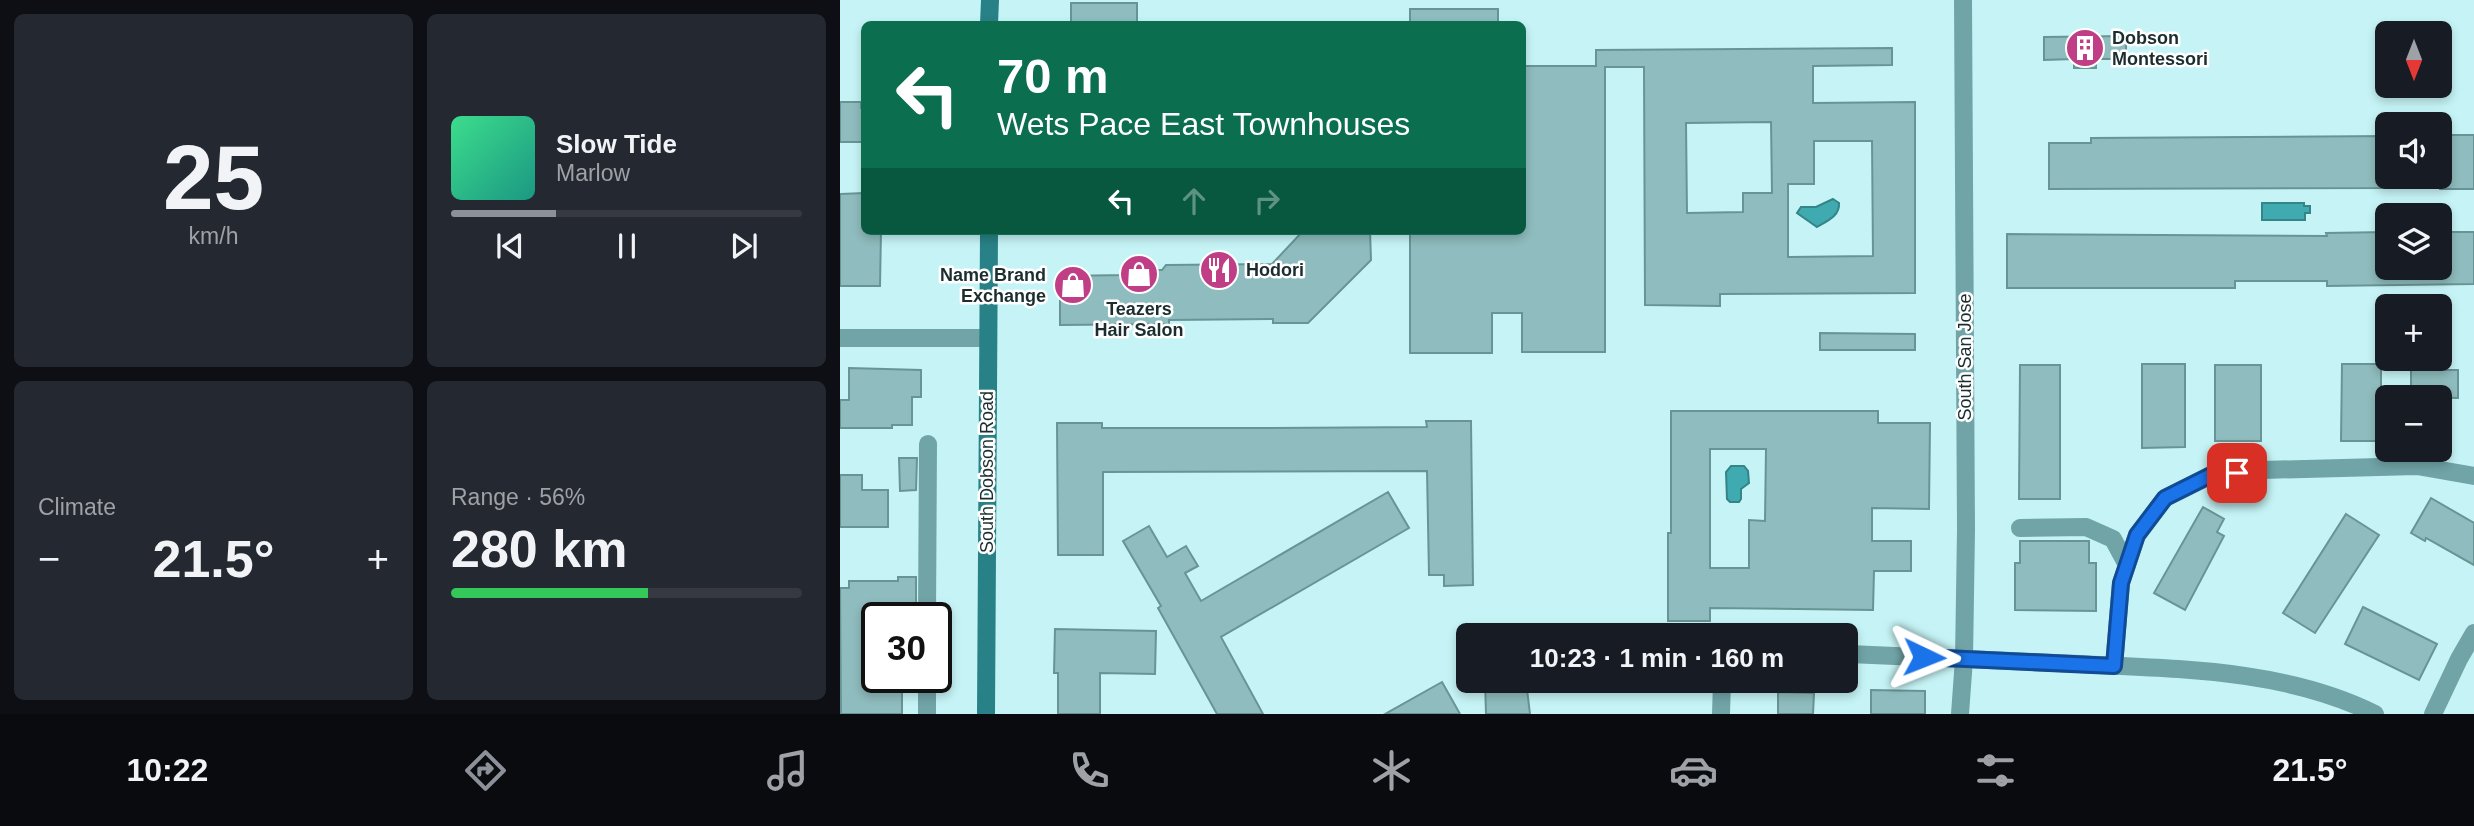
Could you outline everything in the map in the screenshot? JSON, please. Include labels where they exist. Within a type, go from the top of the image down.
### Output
[{"type":"main road","points":[[989,21],[990,0]]},
{"type":"main road","name":"South Dobson Road","points":[[986,714],[989,235]]},
{"type":"street","name":"South San Jose","points":[[1960,714],[1964,659],[1966,503],[1963,0]]},
{"type":"street","points":[[840,338],[988,338]]},
{"type":"street","points":[[928,443],[928,602]]},
{"type":"street","points":[[2114,666],[2121,583],[2137,535],[2165,498],[2211,475],[2262,470],[2417,466],[2474,477]]},
{"type":"street","points":[[2020,528],[2086,527],[2113,539],[2127,565]]},
{"type":"street","points":[[2433,714],[2474,633]]},
{"type":"street","points":[[1858,655],[2114,666],[2234,675],[2304,687],[2375,714]]},
{"type":"street","points":[[927,693],[927,714]]},
{"type":"street","points":[[1721,714],[1722,693]]},
{"type":"water","points":[[1833,199],[1839,203],[1839,208],[1832,218],[1817,227],[1797,213],[1801,207],[1816,207]]},
{"type":"water","points":[[2262,203],[2304,203],[2304,206],[2310,206],[2310,213],[2305,213],[2305,220],[2262,220]]},
{"type":"water","points":[[1731,466],[1744,466],[1748,471],[1749,483],[1741,489],[1739,502],[1730,502],[1727,499],[1726,472]]},
{"type":"building","points":[[1071,3],[1137,3],[1137,21],[1071,21]]},
{"type":"building","points":[[1410,9],[1498,9],[1498,21],[1410,21]]},
{"type":"building","name":"Dobson Montessori","points":[[2126,36],[2126,59],[2096,59],[2096,68],[2074,68],[2074,59],[2044,60],[2044,37]]},
{"type":"building","points":[[1892,48],[1892,65],[1813,66],[1813,103],[1915,102],[1915,293],[1720,294],[1720,306],[1645,305],[1644,67],[1605,67],[1605,352],[1522,352],[1522,313],[1492,313],[1492,353],[1410,353],[1410,235],[1526,235],[1526,66],[1596,66],[1596,50]],"holes":[[[1771,122],[1772,193],[1743,193],[1743,212],[1687,213],[1686,123]],[[1814,141],[1872,141],[1873,256],[1788,257],[1788,184],[1814,184]]]},
{"type":"building","points":[[840,102],[861,102],[861,142],[840,142]]},
{"type":"building","points":[[2452,135],[2474,135],[2474,189],[2452,189]]},
{"type":"building","points":[[2375,136],[2375,188],[2049,189],[2049,143],[2091,143],[2091,138]]},
{"type":"building","points":[[861,193],[861,235],[881,235],[880,286],[840,286],[840,194]]},
{"type":"building","points":[[2375,232],[2375,280],[2452,280],[2452,232],[2474,232],[2474,284],[2327,286],[2327,281],[2235,281],[2235,288],[2007,288],[2007,234],[2327,236],[2326,233]]},
{"type":"building","points":[[1299,235],[1370,235],[1371,260],[1308,323],[1273,323],[1273,319],[1060,325],[1060,276],[1127,275],[1131,270],[1162,270],[1166,265],[1272,264]]},
{"type":"building","points":[[1820,333],[1915,334],[1915,350],[1820,350]]},
{"type":"building","points":[[2142,364],[2185,364],[2185,447],[2142,448]]},
{"type":"building","points":[[2342,364],[2375,364],[2375,371],[2381,371],[2381,385],[2375,385],[2375,441],[2341,441]]},
{"type":"building","points":[[2020,365],[2060,365],[2060,499],[2019,499]]},
{"type":"building","points":[[2215,365],[2261,365],[2261,441],[2215,441]]},
{"type":"building","points":[[849,368],[921,370],[921,397],[912,397],[912,425],[892,425],[892,428],[840,428],[840,400],[849,400]]},
{"type":"building","points":[[2458,370],[2458,398],[2452,398],[2452,385],[2411,385],[2411,371]]},
{"type":"building","points":[[1671,411],[1878,411],[1878,423],[1930,423],[1929,509],[1872,508],[1872,541],[1911,541],[1911,571],[1874,571],[1873,610],[1710,608],[1710,621],[1668,621],[1668,533],[1671,533]],"holes":[[[1710,449],[1766,449],[1765,521],[1749,520],[1749,568],[1710,568]]]},
{"type":"building","points":[[1426,421],[1471,421],[1473,585],[1444,586],[1444,575],[1429,575],[1427,471],[1103,472],[1103,555],[1058,555],[1057,423],[1102,423],[1102,428],[1427,427]]},
{"type":"building","points":[[899,458],[917,458],[916,490],[900,491]]},
{"type":"building","points":[[840,475],[862,475],[862,490],[888,490],[888,527],[840,527]]},
{"type":"building","points":[[1388,492],[1409,528],[1221,637],[1263,714],[1217,714],[1158,608],[1161,606],[1123,541],[1149,526],[1167,557],[1186,546],[1198,566],[1185,573],[1201,601]]},
{"type":"building","points":[[2431,498],[2474,523],[2474,565],[2426,538],[2425,541],[2411,533]]},
{"type":"building","points":[[2203,507],[2224,519],[2217,532],[2224,536],[2185,610],[2154,593]]},
{"type":"building","points":[[2346,514],[2379,535],[2315,633],[2283,613]]},
{"type":"building","points":[[2020,541],[2089,541],[2089,563],[2096,563],[2096,611],[2015,610],[2015,563],[2020,563]]},
{"type":"building","points":[[898,577],[916,577],[916,602],[861,602],[861,693],[902,693],[902,714],[841,714],[840,588],[849,588],[849,581],[898,581]]},
{"type":"building","points":[[2363,607],[2437,644],[2419,680],[2345,644]]},
{"type":"building","points":[[1055,629],[1156,631],[1155,674],[1100,673],[1100,714],[1058,714],[1058,673],[1054,673]]},
{"type":"building","points":[[1442,682],[1460,714],[1385,714]]},
{"type":"building","points":[[1871,690],[1925,691],[1925,714],[1871,714]]},
{"type":"building","points":[[1485,693],[1527,693],[1530,714],[1486,714]]},
{"type":"building","points":[[1778,693],[1814,693],[1813,714],[1778,714]]},
{"type":"place","name":"Dobson Montessori","points":[[2085,48]]},
{"type":"place","name":"Hodori","points":[[1219,270]]},
{"type":"place","name":"Teazers Hair Salon","points":[[1139,274]]},
{"type":"place","name":"Name Brand Exchange","points":[[1073,285]]},
{"type":"route","points":[[1924,657],[2114,666],[2121,583],[2137,535],[2165,498],[2211,475],[2237,473]]}]
